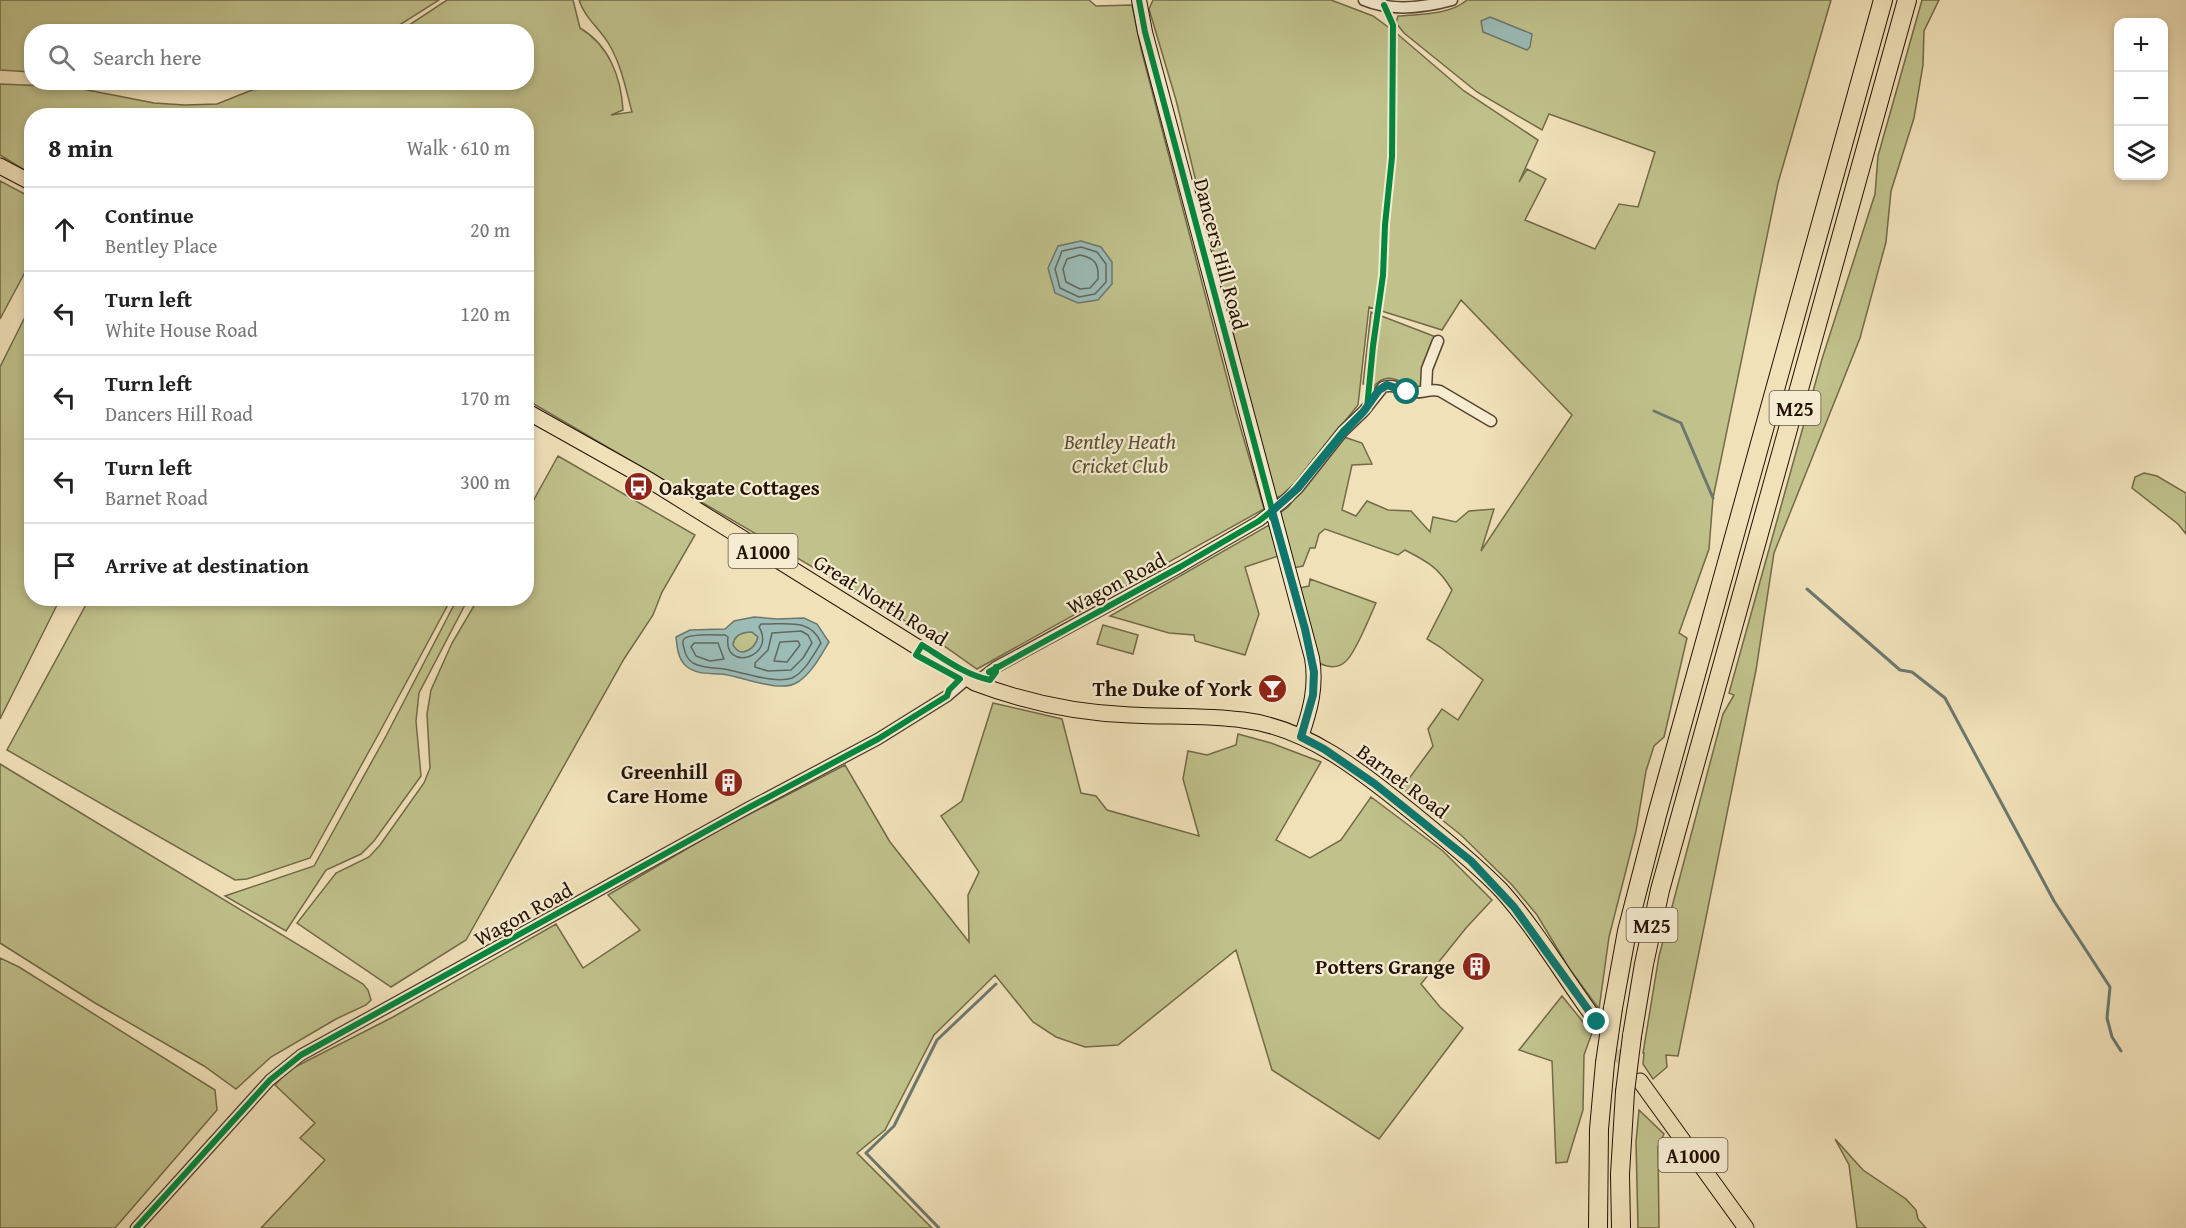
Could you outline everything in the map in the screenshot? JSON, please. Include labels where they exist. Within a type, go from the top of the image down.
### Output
[{"type":"highway","name":"M25","points":[[1598,1228],[1599,1129],[1605,1063],[1627,931],[1644,861],[1883,0]]},
{"type":"highway","name":"M25","points":[[1621,1228],[1620,1174],[1625,1092],[1644,964],[1660,890],[1907,0]]},
{"type":"main road","points":[[0,166],[24,179]]},
{"type":"main road","name":"Great North Road","points":[[534,416],[668,492],[971,681],[998,692]]},
{"type":"main road","name":"Barnet Road","points":[[998,692],[1021,699],[1083,711],[1242,720],[1280,728],[1324,749],[1375,784],[1471,861],[1514,907],[1597,1022]]},
{"type":"main road","name":"A1000","points":[[1640,1081],[1746,1228]]},
{"type":"street","name":"Dancers Hill Road","points":[[1139,0],[1145,32],[1305,629],[1314,672],[1313,695],[1301,737]]},
{"type":"street","points":[[1364,0],[1399,8],[1426,6],[1452,0]]},
{"type":"street","points":[[1438,341],[1427,369],[1426,389],[1440,391],[1491,421]]},
{"type":"street","name":"Wagon Road","points":[[136,1228],[270,1080],[301,1055],[748,808],[878,739],[971,681],[1180,567],[1259,521],[1298,488],[1367,408],[1379,390],[1387,385],[1414,393],[1426,389]]},
{"type":"green space","points":[[0,0],[439,0],[401,24],[24,24],[24,72],[0,70]]},
{"type":"green space","name":"Bentley Heath Cricket Club","points":[[447,0],[573,0],[580,28],[599,43],[606,53],[620,86],[623,110],[611,115],[632,112],[618,62],[602,34],[585,13],[579,0],[1089,0],[1096,6],[1132,5],[1141,49],[1234,405],[1264,509],[977,669],[927,634],[534,404],[534,108],[24,108],[24,170],[0,155],[0,84],[24,85],[24,90],[87,90],[154,103],[185,105],[217,104],[252,90],[534,90],[534,24],[411,24]]},
{"type":"green space","points":[[1153,0],[1331,0],[1373,16],[1464,91],[1538,140],[1519,182],[1527,169],[1546,179],[1525,220],[1595,249],[1619,204],[1638,207],[1655,152],[1549,114],[1542,130],[1477,92],[1404,33],[1396,23],[1398,16],[1452,9],[1467,0],[1831,0],[1778,183],[1713,498],[1709,549],[1679,633],[1687,638],[1664,737],[1654,746],[1646,771],[1636,831],[1609,937],[1599,1009],[1569,968],[1537,915],[1512,885],[1461,835],[1402,788],[1433,746],[1428,729],[1442,709],[1458,720],[1483,680],[1427,639],[1452,590],[1432,566],[1405,550],[1398,555],[1325,529],[1319,534],[1315,548],[1310,548],[1303,566],[1293,568],[1278,514],[1288,507],[1344,437],[1362,443],[1372,464],[1352,465],[1342,510],[1356,516],[1367,501],[1388,510],[1411,511],[1430,532],[1433,517],[1456,522],[1469,511],[1494,509],[1481,551],[1572,415],[1461,300],[1442,330],[1369,307],[1358,405],[1287,493],[1274,499],[1176,100],[1149,9]]},
{"type":"green space","points":[[1922,0],[1939,0],[1924,31],[1923,65],[1914,118],[1891,191],[1886,242],[1860,338],[1774,553],[1756,670],[1678,1056],[1666,1055],[1667,1067],[1653,1079],[1643,1064],[1643,1053],[1659,956],[1723,714],[1734,695],[1729,693],[1822,359],[1875,194],[1878,156]]},
{"type":"green space","points":[[0,181],[24,194],[24,274],[0,319]]},
{"type":"green space","points":[[1371,312],[1436,337],[1420,387],[1416,389],[1389,378],[1374,386],[1363,384]]},
{"type":"green space","points":[[24,319],[24,606],[56,606],[0,719],[0,367]]},
{"type":"green space","points":[[558,456],[695,535],[662,592],[653,615],[624,659],[466,940],[391,987],[297,923],[336,873],[369,857],[380,845],[424,783],[430,768],[427,714],[431,690],[452,643],[474,606],[534,606],[534,499]]},
{"type":"green space","points":[[2144,473],[2157,476],[2186,493],[2186,534],[2178,524],[2132,488],[2135,477]]},
{"type":"green space","points":[[1269,525],[1278,556],[1245,567],[1259,614],[1245,655],[1195,641],[1194,635],[1169,633],[1110,616]]},
{"type":"green space","points":[[1310,579],[1376,603],[1353,652],[1339,666],[1319,663],[1299,588],[1309,586]]},
{"type":"green space","points":[[85,606],[447,606],[310,858],[247,879],[235,880],[7,750]]},
{"type":"green space","points":[[453,606],[464,606],[419,693],[416,721],[421,776],[374,841],[361,854],[326,870],[286,931],[225,896],[314,866],[386,736]]},
{"type":"green space","points":[[1103,625],[1138,635],[1133,654],[1097,644]]},
{"type":"green space","points":[[752,632],[758,637],[754,645],[744,652],[736,649],[733,645],[737,636]]},
{"type":"green space","points":[[993,703],[1062,719],[1081,793],[1096,796],[1107,810],[1199,836],[1183,779],[1188,751],[1207,755],[1236,745],[1238,734],[1271,743],[1321,762],[1276,840],[1310,858],[1341,840],[1371,797],[1443,851],[1492,900],[1421,984],[1440,1007],[1463,1028],[1379,1139],[1272,1070],[1236,950],[1118,1045],[1085,1047],[1056,1037],[1033,1022],[995,975],[934,1035],[885,1130],[857,1153],[932,1228],[261,1228],[325,1160],[300,1138],[315,1123],[275,1085],[289,1070],[393,1017],[556,924],[583,968],[640,930],[608,895],[717,831],[845,765],[890,842],[969,942],[968,895],[979,872],[941,816],[962,801]]},
{"type":"green space","points":[[0,764],[363,984],[371,1000],[366,1005],[336,1019],[271,1057],[236,1089],[204,1066],[95,1003],[0,943]]},
{"type":"green space","points":[[0,958],[19,967],[215,1090],[217,1110],[115,1228],[0,1228]]},
{"type":"green space","points":[[1562,996],[1592,1033],[1584,1055],[1583,1110],[1567,1162],[1556,1163],[1552,1061],[1519,1050]]},
{"type":"green space","points":[[1639,1110],[1664,1134],[1658,1147],[1659,1228],[1638,1228],[1636,1142]]},
{"type":"green space","points":[[1835,1139],[1863,1170],[1906,1199],[1916,1210],[1918,1219],[1926,1228],[1857,1228],[1849,1165]]},
{"type":"water","points":[[1490,17],[1532,34],[1530,47],[1527,50],[1483,32],[1481,21]]},
{"type":"water","points":[[1081,241],[1101,247],[1112,262],[1112,284],[1098,300],[1078,303],[1055,293],[1048,268],[1058,246]]},
{"type":"water","points":[[754,617],[804,618],[817,624],[829,642],[808,674],[790,685],[771,685],[730,675],[699,672],[683,663],[678,653],[676,637],[690,630],[725,629],[734,621]],"holes":[[[752,632],[758,637],[754,645],[744,652],[733,645],[737,636],[742,633]]]},
{"type":"waterway","points":[[1654,411],[1681,423],[1713,498]]},
{"type":"waterway","points":[[1807,589],[1900,670],[1912,672],[1945,698],[2054,901],[2110,987],[2107,1018],[2112,1037],[2121,1051]]},
{"type":"waterway","points":[[939,1228],[866,1153],[894,1126],[937,1040],[996,984]]},
{"type":"tunnel","points":[[1604,1032],[1632,1071]]},
{"type":"cycle path","points":[[1139,0],[1145,32],[1274,517],[1272,518]]},
{"type":"cycle path","points":[[989,672],[1259,521],[1289,497],[1343,431],[1367,408],[1383,275],[1385,225],[1392,157],[1393,25],[1384,5]]},
{"type":"cycle path","points":[[136,1228],[270,1080],[301,1055],[748,808],[878,739],[947,696],[949,690],[960,679],[916,655],[922,645],[954,666],[981,678],[990,680],[996,672],[996,667]]},
{"type":"place","name":"Oakgate Cottages","points":[[638,487]]},
{"type":"place","name":"The Duke of York","points":[[1273,688]]},
{"type":"place","name":"Greenhill Care Home","points":[[729,783]]},
{"type":"place","name":"Potters Grange","points":[[1476,966]]},
{"type":"route","points":[[1407,392],[1392,385],[1379,390],[1364,411],[1298,488],[1272,511],[1305,629],[1314,672],[1313,695],[1301,737],[1343,761],[1375,784],[1471,861],[1514,907],[1597,1022]]}]
